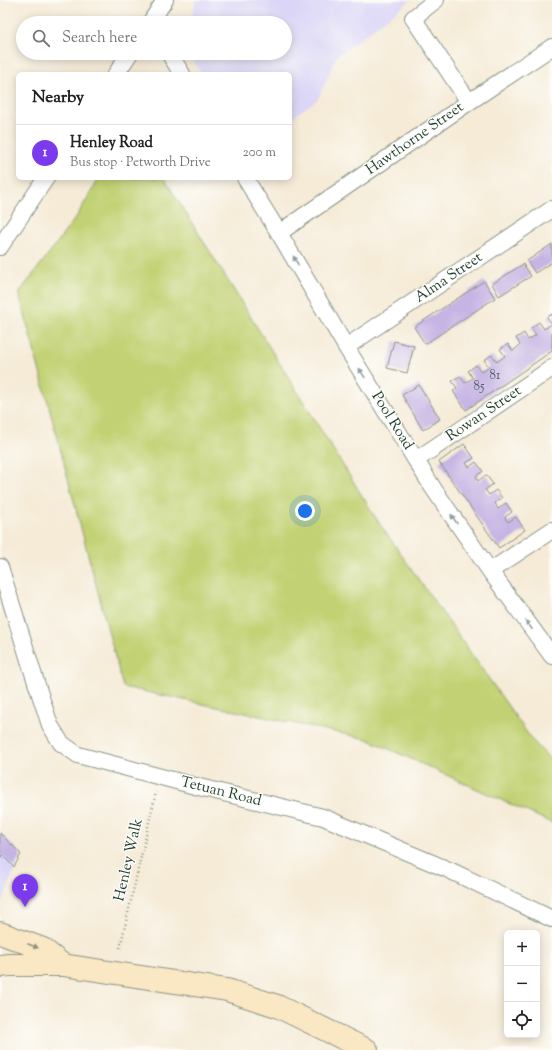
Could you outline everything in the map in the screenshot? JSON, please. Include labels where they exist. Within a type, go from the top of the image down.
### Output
[{"type":"street","points":[[155,16],[165,0]]},
{"type":"street","points":[[436,0],[413,18],[469,102]]},
{"type":"street","name":"Hawthorne Street","points":[[279,234],[469,102],[552,47]]},
{"type":"street","points":[[117,72],[125,60]]},
{"type":"street","points":[[173,60],[181,72]]},
{"type":"street","points":[[0,247],[45,180]]},
{"type":"street","name":"Pool Road","points":[[246,180],[346,347],[433,488],[490,571],[552,656]]},
{"type":"street","name":"Alma Street","points":[[346,347],[552,209]]},
{"type":"street","name":"Rowan Street","points":[[416,460],[552,368]]},
{"type":"street","points":[[490,571],[552,530]]},
{"type":"street","name":"Tetuan Road","points":[[0,567],[50,725],[61,743],[78,755],[199,787],[323,817],[449,870],[552,919]]},
{"type":"street","points":[[0,933],[43,949],[63,965]]},
{"type":"street","points":[[0,966],[63,965],[226,990],[277,1006],[367,1050]]},
{"type":"path","name":"Henley Walk","points":[[120,948],[159,776]]},
{"type":"shaded area","points":[[196,0],[411,0],[337,56],[318,99],[292,118],[292,72],[201,72],[193,60],[292,60],[292,16],[191,16]]},
{"type":"shaded area","points":[[0,833],[21,854],[1,905],[0,905]]},
{"type":"green space","points":[[98,180],[165,180],[379,523],[532,740],[552,761],[552,823],[367,739],[123,687],[19,293],[77,216]]},
{"type":"building","points":[[552,244],[552,262],[535,273],[527,261]]},
{"type":"building","points":[[523,264],[531,276],[499,296],[492,284]]},
{"type":"building","points":[[484,281],[495,298],[425,344],[414,327]]},
{"type":"building","points":[[552,314],[552,324],[547,317]]},
{"type":"building","points":[[539,322],[544,329],[552,324],[552,351],[466,410],[453,391],[457,388],[452,381],[460,376],[465,383],[473,378],[468,371],[476,365],[481,372],[485,370],[489,367],[484,360],[492,355],[497,362],[505,356],[500,349],[508,344],[513,351],[520,345],[516,338],[524,333],[528,340],[536,335],[531,328]]},
{"type":"building","points":[[394,341],[414,346],[407,373],[387,368]]},
{"type":"building","points":[[419,385],[440,419],[423,430],[402,395]]},
{"type":"building","points":[[464,444],[474,458],[466,463],[469,467],[476,462],[483,471],[476,476],[478,481],[486,475],[493,484],[485,490],[489,495],[496,490],[502,498],[495,503],[498,509],[506,503],[512,512],[505,517],[506,520],[508,522],[516,517],[525,530],[499,548],[439,462]]},
{"type":"building","points":[[0,833],[21,854],[14,867],[2,855],[0,859]]},
{"type":"place","name":"Henley Road","points":[[25,907]]}]
